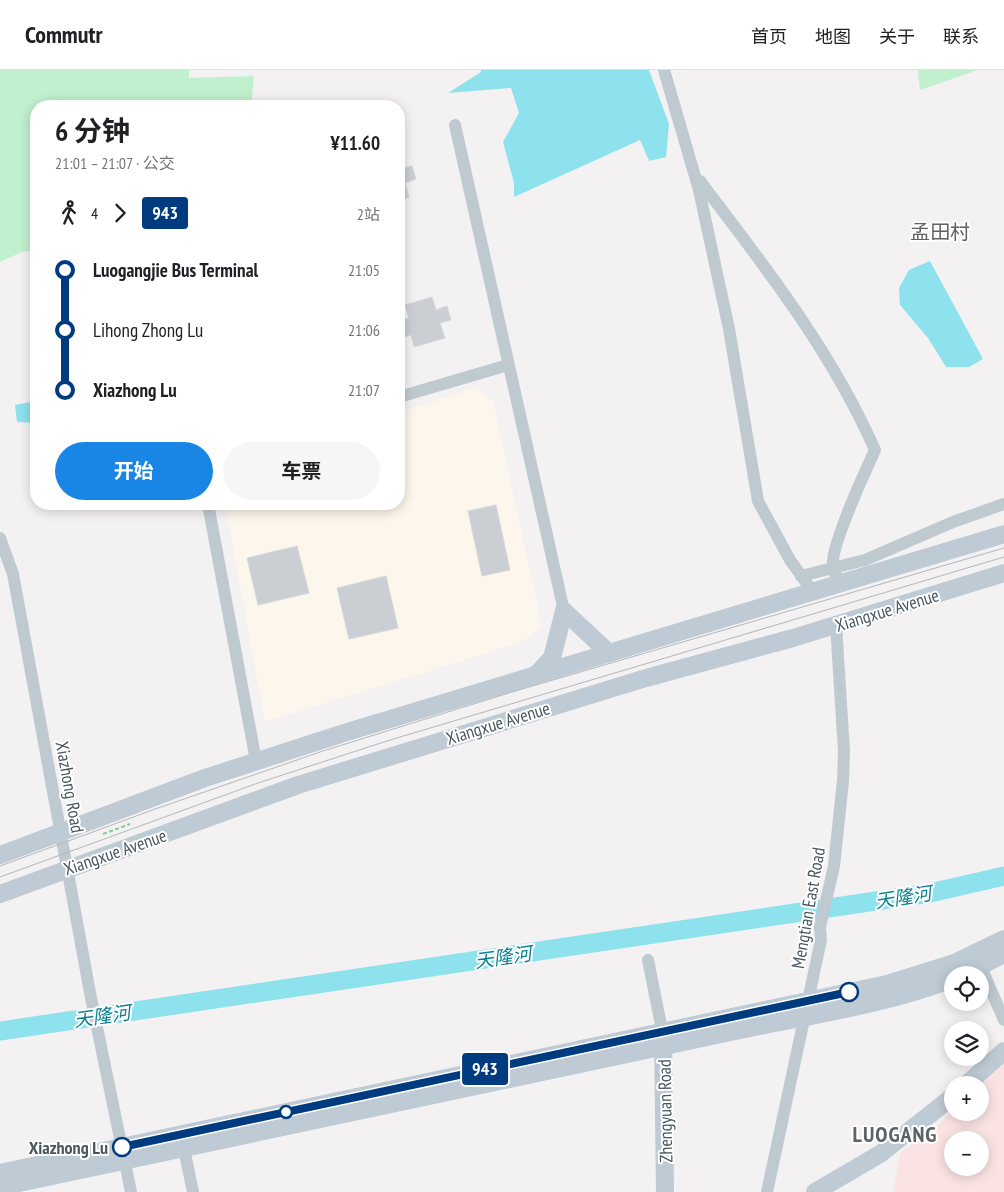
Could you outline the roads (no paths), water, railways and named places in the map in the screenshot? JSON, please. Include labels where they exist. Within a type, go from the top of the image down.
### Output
[{"type":"main road","name":"Xiangxue Avenue","points":[[0,855],[256,762],[537,674],[813,592],[837,576],[1004,534]]},
{"type":"main road","name":"Xiangxue Avenue","points":[[0,894],[334,774],[646,678],[836,625],[1004,573]]},
{"type":"main road","points":[[537,674],[552,658],[564,611],[609,653]]},
{"type":"main road","points":[[967,966],[1004,939]]},
{"type":"main road","points":[[981,966],[1004,954]]},
{"type":"main road","points":[[0,1188],[124,1154],[807,1008],[887,984],[944,975]]},
{"type":"main road","points":[[807,1008],[854,1007],[913,992],[944,979]]},
{"type":"main road","points":[[0,1173],[124,1154],[184,1148],[663,1038]]},
{"type":"main road","name":"Zhengyuan Road","points":[[663,1038],[665,1192]]},
{"type":"main road","points":[[976,1076],[1004,1051]]},
{"type":"main road","points":[[814,1192],[880,1154],[944,1102]]},
{"type":"street","points":[[664,70],[695,175],[729,329],[758,501],[801,576],[813,592]]},
{"type":"street","points":[[455,125],[564,611]]},
{"type":"street","points":[[695,175],[748,245],[808,332],[857,409],[875,450],[851,505],[836,550],[837,576]]},
{"type":"street","points":[[405,395],[508,364]]},
{"type":"street","points":[[801,576],[837,576],[865,560],[953,522],[1004,504]]},
{"type":"street","points":[[209,510],[252,751],[256,762]]},
{"type":"street","name":"Xiazhong Road","points":[[0,538],[13,574],[91,998],[131,1192]]},
{"type":"street","name":"Mengtian East Road","points":[[767,1192],[821,940],[820,927],[839,832],[844,752],[836,625]]},
{"type":"street","points":[[648,960],[663,1038]]},
{"type":"street","points":[[989,985],[1004,1020]]},
{"type":"street","points":[[184,1148],[193,1192]]},
{"type":"water","points":[[481,70],[649,70],[669,124],[666,157],[649,161],[640,140],[514,197],[514,183],[503,142],[519,113],[511,88],[448,93],[481,72]]},
{"type":"water","points":[[930,261],[983,359],[969,367],[946,367],[928,338],[900,305],[899,288],[909,270]]},
{"type":"water","points":[[30,402],[30,423],[17,422],[15,405]]},
{"type":"waterway","name":"天隆河","points":[[0,1031],[930,893],[1004,876]]},
{"type":"tram line","points":[[0,866],[158,808],[323,751],[512,692],[1004,548]]},
{"type":"tram line","points":[[0,877],[258,783],[390,740],[1004,557]]},
{"type":"place","name":"Xiazhong Lu","points":[[122,1147]]},
{"type":"district","name":"孟田村","points":[[940,232]]},
{"type":"district","name":"LUOGANG","points":[[895,1134]]}]
